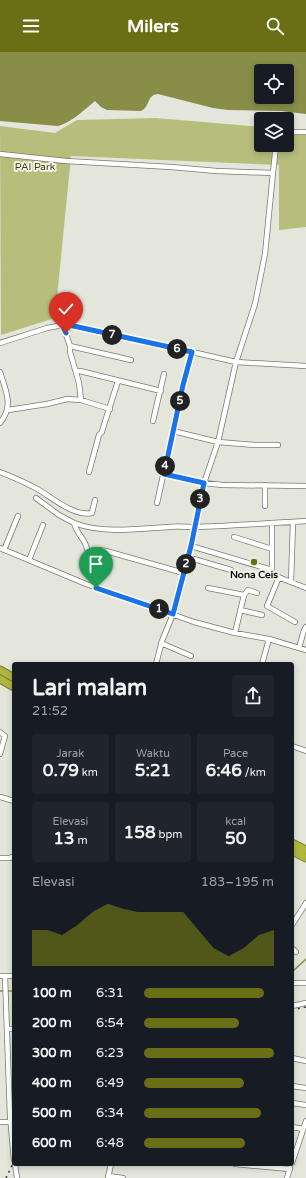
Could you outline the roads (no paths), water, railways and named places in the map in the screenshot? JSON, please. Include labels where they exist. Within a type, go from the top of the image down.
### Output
[{"type":"highway","points":[[0,670],[12,677]]},
{"type":"highway","points":[[0,679],[12,686]]},
{"type":"highway","points":[[294,844],[306,850]]},
{"type":"highway","points":[[294,852],[306,858]]},
{"type":"street","points":[[294,132],[306,132]]},
{"type":"street","points":[[156,662],[161,644],[173,614],[184,573],[204,483],[218,442],[236,362],[256,304],[265,254],[275,152]]},
{"type":"street","points":[[0,154],[66,161],[217,171],[273,173]]},
{"type":"street","points":[[62,325],[70,346],[70,352],[79,383],[81,400]]},
{"type":"street","points":[[0,343],[47,328],[69,325],[236,362],[306,366]]},
{"type":"street","points":[[70,346],[131,360]]},
{"type":"street","points":[[157,503],[192,352]]},
{"type":"street","points":[[76,371],[161,391]]},
{"type":"street","points":[[0,372],[7,397],[8,410],[0,423]]},
{"type":"street","points":[[153,421],[164,374]]},
{"type":"street","points":[[89,472],[99,434],[102,432],[118,381]]},
{"type":"street","points":[[8,410],[47,404],[65,399],[81,400],[110,409]]},
{"type":"street","points":[[173,431],[218,442],[278,445]]},
{"type":"street","points":[[0,472],[39,490],[73,510],[83,513],[92,513],[96,500]]},
{"type":"street","points":[[164,474],[204,483],[223,485],[306,486]]},
{"type":"street","points":[[265,485],[265,506]]},
{"type":"street","points":[[36,498],[59,515],[74,523],[90,528],[110,530],[147,529],[169,526],[195,527],[306,521]]},
{"type":"street","points":[[18,516],[2,549],[96,588],[194,622],[235,633],[269,639],[306,650]]},
{"type":"street","points":[[291,582],[293,522]]},
{"type":"street","points":[[74,523],[75,528],[84,541],[89,552],[94,571],[96,588]]},
{"type":"street","points":[[272,523],[272,575],[306,588]]},
{"type":"street","points":[[29,560],[43,525]]},
{"type":"street","points":[[234,537],[272,548]]},
{"type":"street","points":[[191,546],[272,570]]},
{"type":"street","points":[[89,552],[98,550],[106,551],[184,573]]},
{"type":"street","points":[[187,557],[231,570]]},
{"type":"street","points":[[279,577],[267,606],[295,622]]},
{"type":"street","points":[[208,588],[244,595]]},
{"type":"street","points":[[235,633],[244,595],[248,590],[257,593]]},
{"type":"street","points":[[240,610],[262,615]]},
{"type":"street","points":[[299,648],[306,627]]},
{"type":"street","points":[[263,662],[269,639]]},
{"type":"street","points":[[161,644],[191,656]]},
{"type":"street","points":[[0,732],[5,736],[0,754]]},
{"type":"street","points":[[294,747],[306,751]]},
{"type":"street","points":[[0,797],[12,800]]},
{"type":"street","points":[[0,858],[12,857]]},
{"type":"street","points":[[294,922],[306,903]]},
{"type":"street","points":[[3,976],[6,983],[8,1076],[12,1138]]},
{"type":"street","points":[[294,983],[306,983]]},
{"type":"street","points":[[294,1006],[306,1003]]},
{"type":"street","points":[[0,1007],[6,1007]]},
{"type":"street","points":[[7,1029],[12,1029]]},
{"type":"street","points":[[294,1058],[306,1061]]},
{"type":"street","points":[[294,1086],[306,1088]]},
{"type":"street","points":[[294,1103],[306,1105]]},
{"type":"street","points":[[294,1153],[306,1121]]},
{"type":"street","points":[[0,1122],[10,1122]]},
{"type":"street","points":[[294,1128],[303,1129]]},
{"type":"street","points":[[15,1166],[17,1178]]},
{"type":"street","points":[[111,1166],[108,1177],[123,1178]]},
{"type":"street","points":[[257,1166],[290,1169]]},
{"type":"street","points":[[287,1178],[291,1166]]},
{"type":"waterway","points":[[294,970],[306,959]]},
{"type":"waterway","points":[[0,991],[12,991]]},
{"type":"railway","points":[[294,1010],[306,1007]]},
{"type":"railway","points":[[6,1178],[12,1165]]},
{"type":"place","name":"Nona Ceis","points":[[254,562]]},
{"type":"park label","name":"PAI Park","points":[[35,166]]}]
